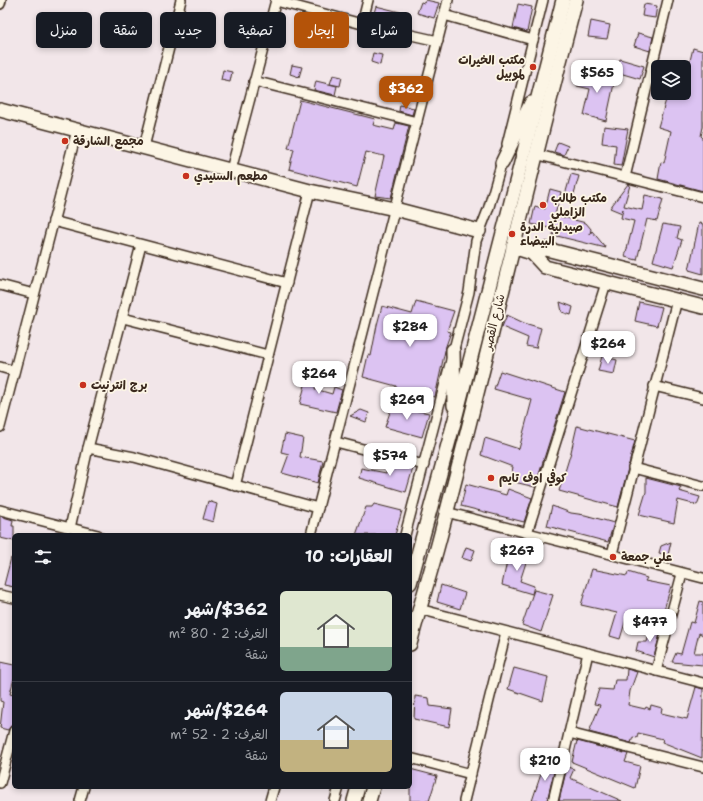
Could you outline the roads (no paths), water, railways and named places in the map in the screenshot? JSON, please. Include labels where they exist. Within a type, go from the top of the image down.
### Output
[{"type":"street","points":[[0,4],[1,0]]},
{"type":"street","points":[[144,147],[180,0]]},
{"type":"street","points":[[231,170],[276,0],[357,23]]},
{"type":"street","points":[[365,12],[368,0]]},
{"type":"street","points":[[312,533],[448,0]]},
{"type":"street","points":[[406,533],[472,280],[474,254],[479,231],[488,210],[502,163],[543,0]]},
{"type":"street","name":"شارع القصر","points":[[412,574],[455,419],[563,0]]},
{"type":"street","name":"شارع القصر","points":[[412,636],[439,540],[535,154],[576,0]]},
{"type":"street","points":[[625,177],[668,0]]},
{"type":"street","points":[[444,15],[533,40]]},
{"type":"street","points":[[412,35],[438,40]]},
{"type":"street","points":[[502,163],[543,78]]},
{"type":"street","points":[[254,81],[417,122]]},
{"type":"street","points":[[0,110],[310,191],[395,209],[479,231]]},
{"type":"street","points":[[0,427],[77,130]]},
{"type":"street","points":[[535,154],[703,197]]},
{"type":"street","points":[[235,486],[310,191]]},
{"type":"street","points":[[53,221],[287,283]]},
{"type":"street","points":[[70,528],[88,448],[141,245]]},
{"type":"street","points":[[513,247],[532,253],[544,267],[703,307]]},
{"type":"street","points":[[532,253],[546,249],[703,289]]},
{"type":"street","points":[[527,533],[606,283]]},
{"type":"street","points":[[0,285],[34,294]]},
{"type":"street","points":[[612,554],[677,300]]},
{"type":"street","points":[[123,318],[268,355]]},
{"type":"street","points":[[453,350],[455,419]]},
{"type":"street","points":[[0,367],[14,371]]},
{"type":"street","points":[[654,386],[703,398]]},
{"type":"street","points":[[336,442],[424,465]]},
{"type":"street","points":[[88,448],[134,457],[318,508]]},
{"type":"street","points":[[634,468],[703,486]]},
{"type":"street","points":[[0,510],[90,533]]},
{"type":"street","points":[[446,512],[612,554],[682,574],[703,578]]},
{"type":"street","points":[[423,535],[425,540],[430,543],[439,540]]},
{"type":"street","points":[[656,671],[682,574]]},
{"type":"street","points":[[412,580],[420,577],[427,584]]},
{"type":"street","points":[[0,595],[12,598]]},
{"type":"street","points":[[419,609],[703,682]]},
{"type":"street","points":[[464,801],[506,632]]},
{"type":"street","points":[[553,801],[588,653]]},
{"type":"street","points":[[569,733],[703,767]]},
{"type":"street","points":[[0,783],[12,739]]},
{"type":"street","points":[[412,759],[471,774]]},
{"type":"street","points":[[80,801],[83,789]]},
{"type":"street","points":[[270,801],[273,789]]},
{"type":"street","points":[[335,801],[338,789]]},
{"type":"street","points":[[354,801],[357,789]]},
{"type":"street","points":[[369,801],[372,789]]},
{"type":"place","name":"مكتب الخيرات لموبيل","points":[[533,67]]},
{"type":"place","name":"مجمع الشارقة","points":[[65,141]]},
{"type":"place","name":"مطعم السنيدي","points":[[186,176]]},
{"type":"place","name":"مكتب طالب الزاملي","points":[[543,205]]},
{"type":"place","name":"صيدلية الدرة البيضاء","points":[[512,234]]},
{"type":"place","name":"برج انترنيت","points":[[83,385]]},
{"type":"place","name":"كوفي اوف تايم","points":[[491,478]]},
{"type":"place","name":"علي جمعة","points":[[613,557]]}]
